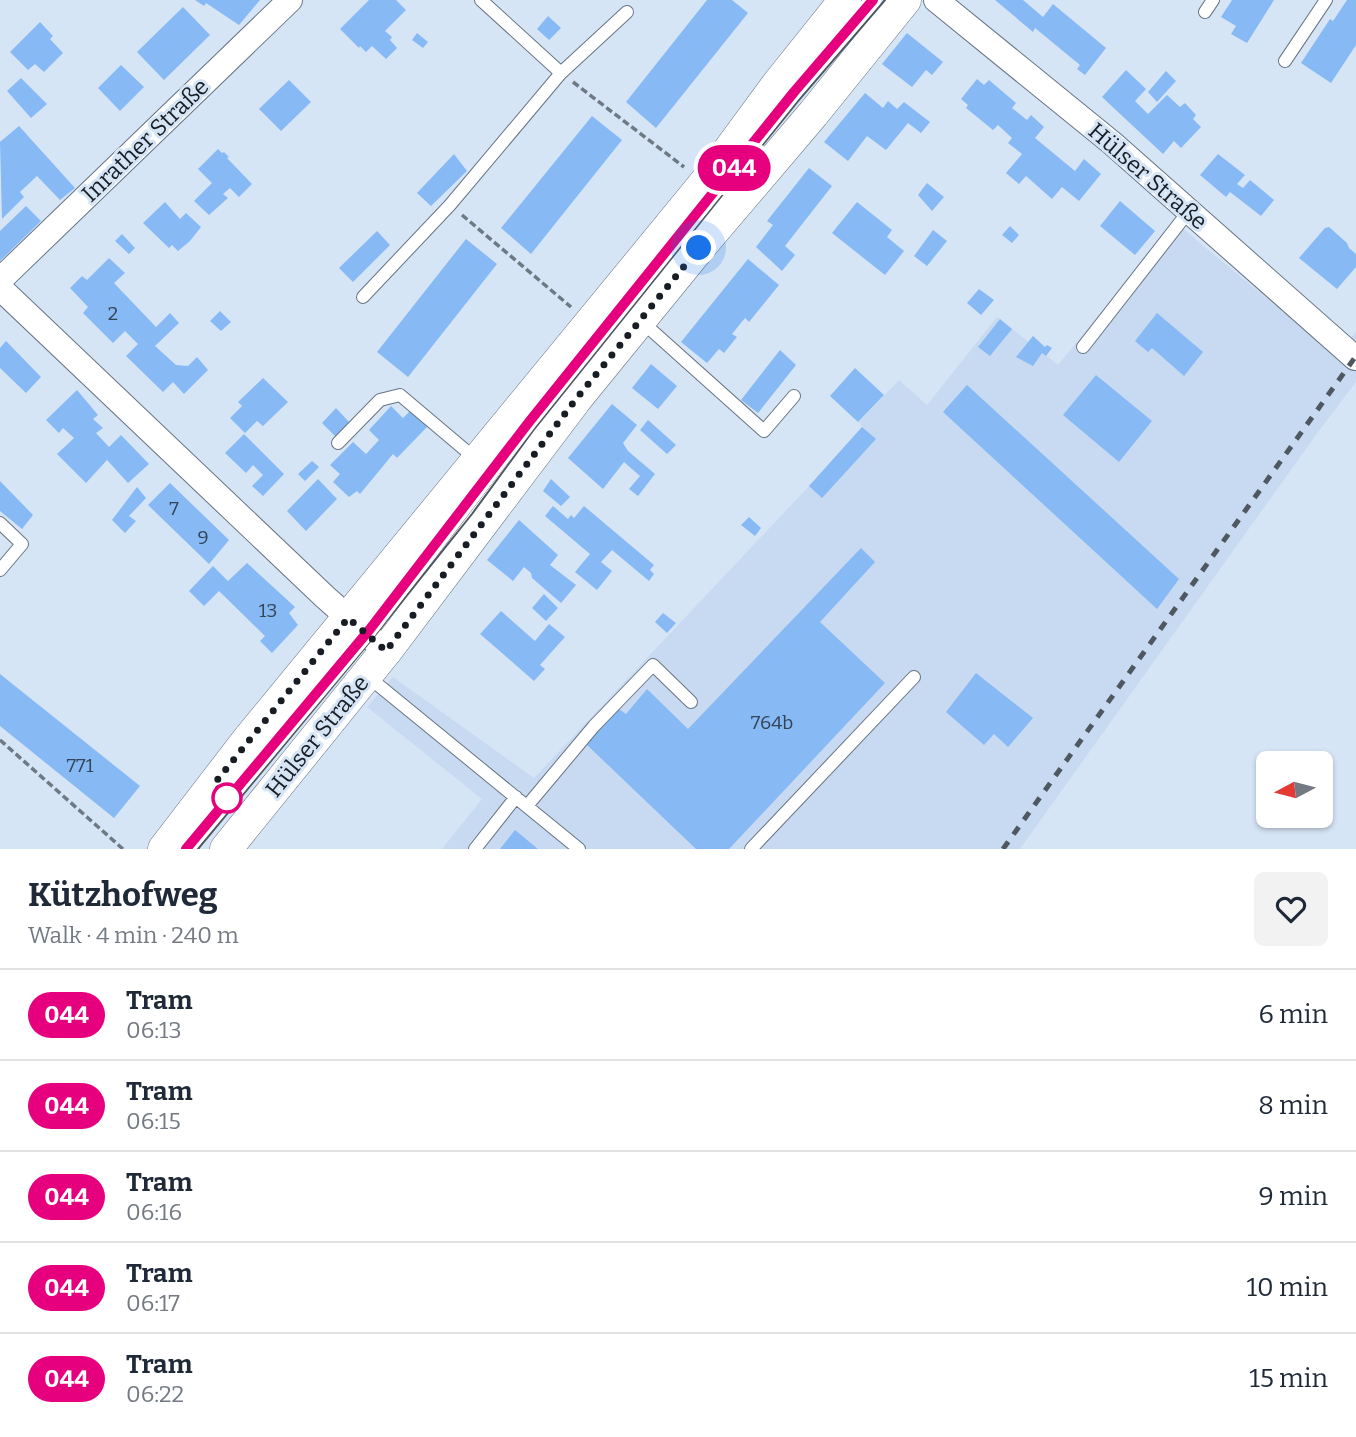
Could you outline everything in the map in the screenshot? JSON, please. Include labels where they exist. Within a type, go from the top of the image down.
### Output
[{"type":"street","name":"Inrather Straße","points":[[0,280],[290,0]]},
{"type":"street","points":[[164,849],[247,741],[705,183],[777,85],[845,0]]},
{"type":"street","name":"Hülser Straße","points":[[226,849],[386,651],[576,399],[905,0]]},
{"type":"street","name":"Hülser Straße","points":[[936,0],[1112,143],[1355,358]]},
{"type":"street","points":[[0,288],[386,651]]},
{"type":"lane","points":[[481,0],[561,73]]},
{"type":"lane","points":[[1205,12],[1213,0]]},
{"type":"lane","points":[[1285,61],[1325,0]]},
{"type":"lane","points":[[363,297],[450,205],[561,73],[627,12]]},
{"type":"lane","points":[[1083,347],[1189,211]]},
{"type":"lane","points":[[640,320],[764,431],[794,396]]},
{"type":"lane","points":[[338,443],[380,400],[400,395],[477,460]]},
{"type":"lane","points":[[0,523],[22,544],[0,570]]},
{"type":"lane","points":[[527,806],[594,726],[653,665],[691,702]]},
{"type":"lane","points":[[366,675],[579,849]]},
{"type":"lane","points":[[751,849],[914,677]]},
{"type":"lane","points":[[475,849],[516,797]]},
{"type":"path","points":[[561,73],[705,183]]},
{"type":"path","points":[[450,205],[590,324]]},
{"type":"path","points":[[0,740],[123,849]]},
{"type":"shaded area","points":[[1175,222],[1337,357],[1356,331],[1356,382],[1020,849],[442,849],[482,799],[367,707],[393,677],[534,778],[809,486],[862,427],[859,422],[899,380],[927,405],[997,317],[1058,365]]},
{"type":"building","points":[[195,0],[260,0],[239,25],[206,3],[204,6]]},
{"type":"building","points":[[369,0],[396,0],[406,10],[385,31],[392,37],[390,40],[397,48],[386,59],[372,46],[366,52],[360,46],[359,48],[340,29]]},
{"type":"building","points":[[707,0],[732,0],[748,13],[656,128],[626,102]]},
{"type":"building","points":[[995,0],[1023,0],[1043,17],[1053,4],[1106,48],[1085,75],[1077,69],[1080,65],[1035,28],[1033,32]]},
{"type":"building","points":[[1232,0],[1274,0],[1247,43],[1231,34],[1236,26],[1221,17]]},
{"type":"building","points":[[1347,0],[1356,0],[1356,45],[1331,83],[1301,63],[1330,19],[1333,21]]},
{"type":"building","points":[[183,7],[210,35],[164,80],[137,52]]},
{"type":"building","points":[[548,16],[561,28],[549,40],[537,29]]},
{"type":"building","points":[[40,22],[63,53],[44,72],[35,64],[28,70],[10,52]]},
{"type":"building","points":[[417,33],[428,42],[423,48],[412,40]]},
{"type":"building","points":[[907,33],[943,62],[932,75],[926,70],[912,87],[882,64]]},
{"type":"building","points":[[121,65],[144,87],[120,111],[98,88]]},
{"type":"building","points":[[1126,70],[1146,89],[1135,101],[1148,114],[1167,95],[1180,107],[1185,103],[1196,115],[1193,119],[1201,127],[1181,148],[1174,141],[1163,154],[1102,97]]},
{"type":"building","points":[[1166,71],[1176,81],[1157,102],[1148,92]]},
{"type":"building","points":[[21,78],[47,104],[31,118],[7,91]]},
{"type":"building","points":[[977,79],[984,85],[989,80],[1016,103],[1012,108],[1027,120],[1031,115],[1044,127],[1035,138],[1075,171],[1084,159],[1101,174],[1079,201],[1062,187],[1052,199],[1026,176],[1019,184],[1006,173],[1022,154],[1008,143],[1012,138],[998,125],[993,130],[966,108],[968,105],[961,99]]},
{"type":"building","points":[[289,80],[311,102],[281,131],[259,109]]},
{"type":"building","points":[[865,93],[883,108],[888,101],[897,109],[904,102],[930,122],[921,133],[908,123],[886,150],[867,136],[848,161],[824,142]]},
{"type":"building","points":[[592,116],[622,140],[531,254],[501,228]]},
{"type":"building","points":[[19,126],[75,188],[60,200],[37,176],[20,192],[24,197],[2,219],[0,142]]},
{"type":"building","points":[[218,149],[229,157],[227,158],[252,184],[239,197],[230,188],[223,194],[228,198],[209,215],[194,201],[212,183],[198,169]]},
{"type":"building","points":[[454,154],[467,171],[431,206],[417,193]]},
{"type":"building","points":[[1218,154],[1245,175],[1237,184],[1243,188],[1250,180],[1274,200],[1261,216],[1230,192],[1226,197],[1200,175]]},
{"type":"building","points":[[809,168],[832,186],[785,246],[795,255],[782,271],[756,247],[773,225],[767,221]]},
{"type":"building","points":[[927,183],[944,197],[932,211],[918,195]]},
{"type":"building","points":[[1120,201],[1155,231],[1135,255],[1100,226]]},
{"type":"building","points":[[165,202],[180,219],[186,213],[201,227],[178,251],[172,245],[169,248],[143,223]]},
{"type":"building","points":[[857,202],[892,230],[887,237],[904,251],[885,275],[832,233]]},
{"type":"building","points":[[26,206],[41,221],[0,261],[0,231]]},
{"type":"building","points":[[1010,226],[1019,235],[1012,243],[1002,235]]},
{"type":"building","points":[[1329,227],[1356,254],[1356,267],[1337,289],[1299,258],[1325,228]]},
{"type":"building","points":[[933,230],[947,241],[927,266],[914,256]]},
{"type":"building","points":[[377,231],[390,245],[353,282],[339,268]]},
{"type":"building","points":[[122,234],[135,248],[129,254],[115,241]]},
{"type":"building","points":[[466,239],[497,264],[408,377],[377,352]]},
{"type":"building","points":[[109,258],[125,273],[114,283],[156,327],[170,313],[179,323],[155,346],[176,365],[188,366],[197,357],[208,370],[184,394],[173,382],[163,392],[126,356],[138,344],[125,331],[113,343],[83,313],[88,307],[70,288],[82,276],[87,280]]},
{"type":"building","points":[[748,259],[779,285],[749,322],[745,318],[732,334],[737,337],[724,353],[719,349],[707,363],[681,342]]},
{"type":"building","points":[[979,289],[994,300],[981,315],[967,303]]},
{"type":"building","points":[[220,311],[231,322],[221,331],[210,321]]},
{"type":"building","points":[[1157,313],[1203,352],[1184,376],[1152,348],[1148,352],[1135,341]]},
{"type":"building","points":[[1000,319],[1012,329],[990,356],[978,347]]},
{"type":"building","points":[[1033,336],[1045,347],[1047,345],[1052,348],[1046,356],[1042,353],[1033,366],[1016,357]]},
{"type":"building","points":[[6,341],[41,377],[26,393],[0,368],[0,348]]},
{"type":"building","points":[[780,350],[796,365],[758,413],[741,400]]},
{"type":"building","points":[[651,364],[677,386],[658,409],[632,388]]},
{"type":"building","points":[[855,368],[884,395],[858,422],[830,396]]},
{"type":"building","points":[[1096,375],[1152,421],[1119,462],[1063,415]]},
{"type":"building","points":[[263,378],[288,402],[263,426],[257,421],[245,433],[230,418],[242,406],[238,402]]},
{"type":"building","points":[[967,385],[1179,579],[1157,609],[943,412]]},
{"type":"building","points":[[77,390],[98,415],[93,419],[103,428],[96,433],[109,447],[121,435],[149,464],[128,483],[107,460],[86,483],[57,454],[74,438],[63,428],[59,433],[46,420]]},
{"type":"building","points":[[612,404],[637,425],[623,443],[628,451],[655,474],[638,496],[629,489],[640,476],[624,462],[603,489],[568,458]]},
{"type":"building","points":[[391,406],[403,418],[410,411],[428,426],[397,458],[393,454],[360,494],[357,491],[349,497],[333,482],[340,474],[330,465],[353,442],[366,454],[379,440],[369,430]]},
{"type":"building","points":[[336,408],[350,423],[336,437],[322,423]]},
{"type":"building","points":[[648,420],[676,445],[667,454],[640,430]]},
{"type":"building","points":[[862,427],[876,439],[822,498],[809,486]]},
{"type":"building","points":[[244,434],[284,474],[263,496],[252,486],[263,475],[253,465],[246,473],[225,453]]},
{"type":"building","points":[[312,461],[319,467],[305,481],[298,474]]},
{"type":"building","points":[[318,479],[337,499],[306,531],[287,511]]},
{"type":"building","points":[[551,479],[570,497],[561,506],[543,491]]},
{"type":"building","points":[[0,481],[33,515],[22,529],[0,511]]},
{"type":"building","points":[[170,483],[229,540],[209,564],[148,505]]},
{"type":"building","points":[[137,487],[146,498],[129,516],[136,521],[125,533],[112,520]]},
{"type":"building","points":[[553,506],[568,519],[571,515],[574,518],[584,506],[654,565],[650,570],[654,574],[649,581],[612,550],[601,562],[612,571],[597,590],[575,572],[590,554],[545,516]]},
{"type":"building","points":[[749,517],[761,528],[755,536],[741,525]]},
{"type":"building","points":[[519,520],[558,555],[550,565],[576,585],[561,603],[532,578],[531,573],[524,567],[513,581],[487,560]]},
{"type":"building","points":[[861,548],[875,562],[820,622],[885,683],[729,849],[696,849],[586,744],[616,707],[626,714],[647,689],[688,729]]},
{"type":"building","points":[[247,563],[295,607],[289,613],[298,625],[272,653],[260,641],[265,636],[219,591],[204,606],[189,591],[213,566],[228,581]]},
{"type":"building","points":[[544,594],[558,608],[546,621],[532,608]]},
{"type":"building","points":[[501,611],[535,641],[549,624],[565,637],[540,665],[545,669],[534,681],[480,634]]},
{"type":"building","points":[[663,613],[676,623],[667,633],[655,622]]},
{"type":"building","points":[[976,673],[1033,718],[1008,747],[994,734],[984,745],[946,712]]},
{"type":"building","points":[[0,674],[140,786],[114,818],[0,726]]},
{"type":"building","points":[[515,830],[538,849],[500,849]]},
{"type":"tram line","name":"044","points":[[186,849],[370,629],[529,422],[794,92],[873,0]]},
{"type":"tram line","points":[[198,849],[372,639],[472,514],[535,428],[798,101],[885,0]]},
{"type":"railway","points":[[1003,849],[1356,356]]},
{"type":"route","points":[[227,798],[214,784],[348,618],[386,651],[576,399],[699,248]]}]
